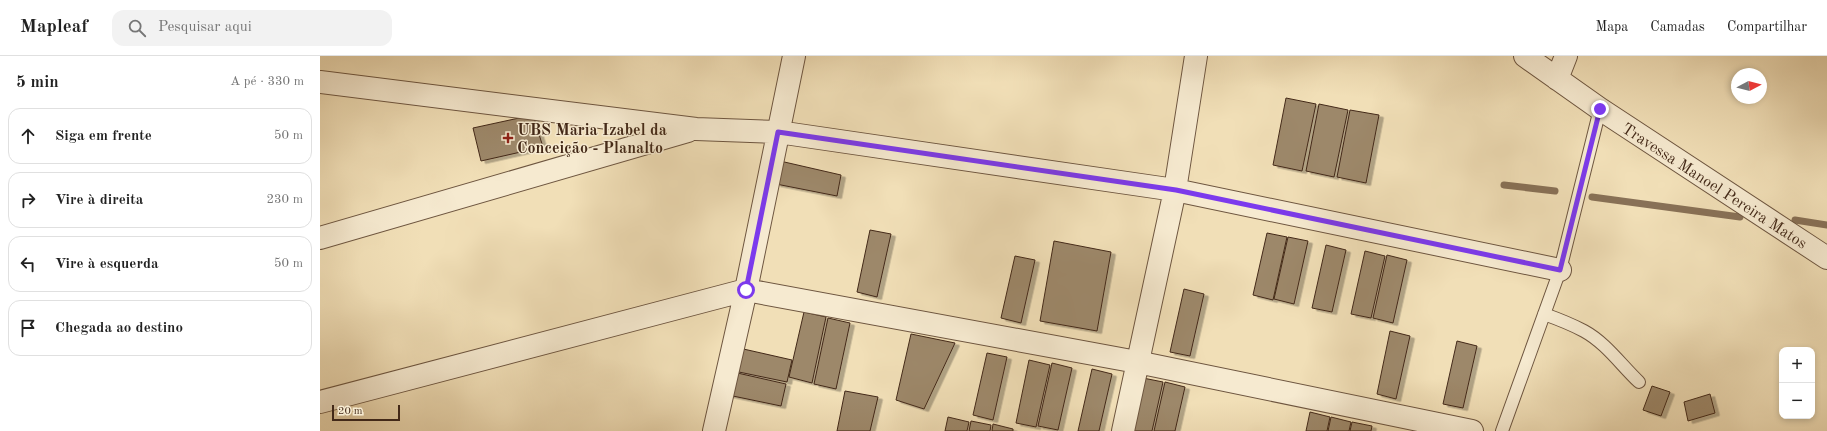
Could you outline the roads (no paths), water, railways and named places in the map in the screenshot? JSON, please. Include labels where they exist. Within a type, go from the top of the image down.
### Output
[{"type":"street","points":[[714,431],[746,290],[794,56]]},
{"type":"street","points":[[1123,431],[1176,190],[1196,56]]},
{"type":"street","name":"Travessa Manoel Pereira Matos","points":[[1525,56],[1600,109],[1827,258]]},
{"type":"street","points":[[1557,79],[1566,56]]},
{"type":"street","points":[[320,82],[696,129],[778,132],[1176,190],[1560,270]]},
{"type":"street","points":[[320,238],[696,129]]},
{"type":"street","points":[[320,402],[746,290],[1137,362],[1472,431]]},
{"type":"lane","points":[[1502,431],[1560,270],[1600,109]]},
{"type":"lane","points":[[1544,314],[1566,322],[1585,332],[1602,344],[1638,382]]},
{"type":"waterway","points":[[1504,185],[1555,191]]},
{"type":"waterway","points":[[1592,197],[1740,217]]},
{"type":"waterway","points":[[1795,220],[1827,225]]},
{"type":"place","name":"UBS Maria Izabel da Conceição - Planalto","points":[[508,138]]}]
